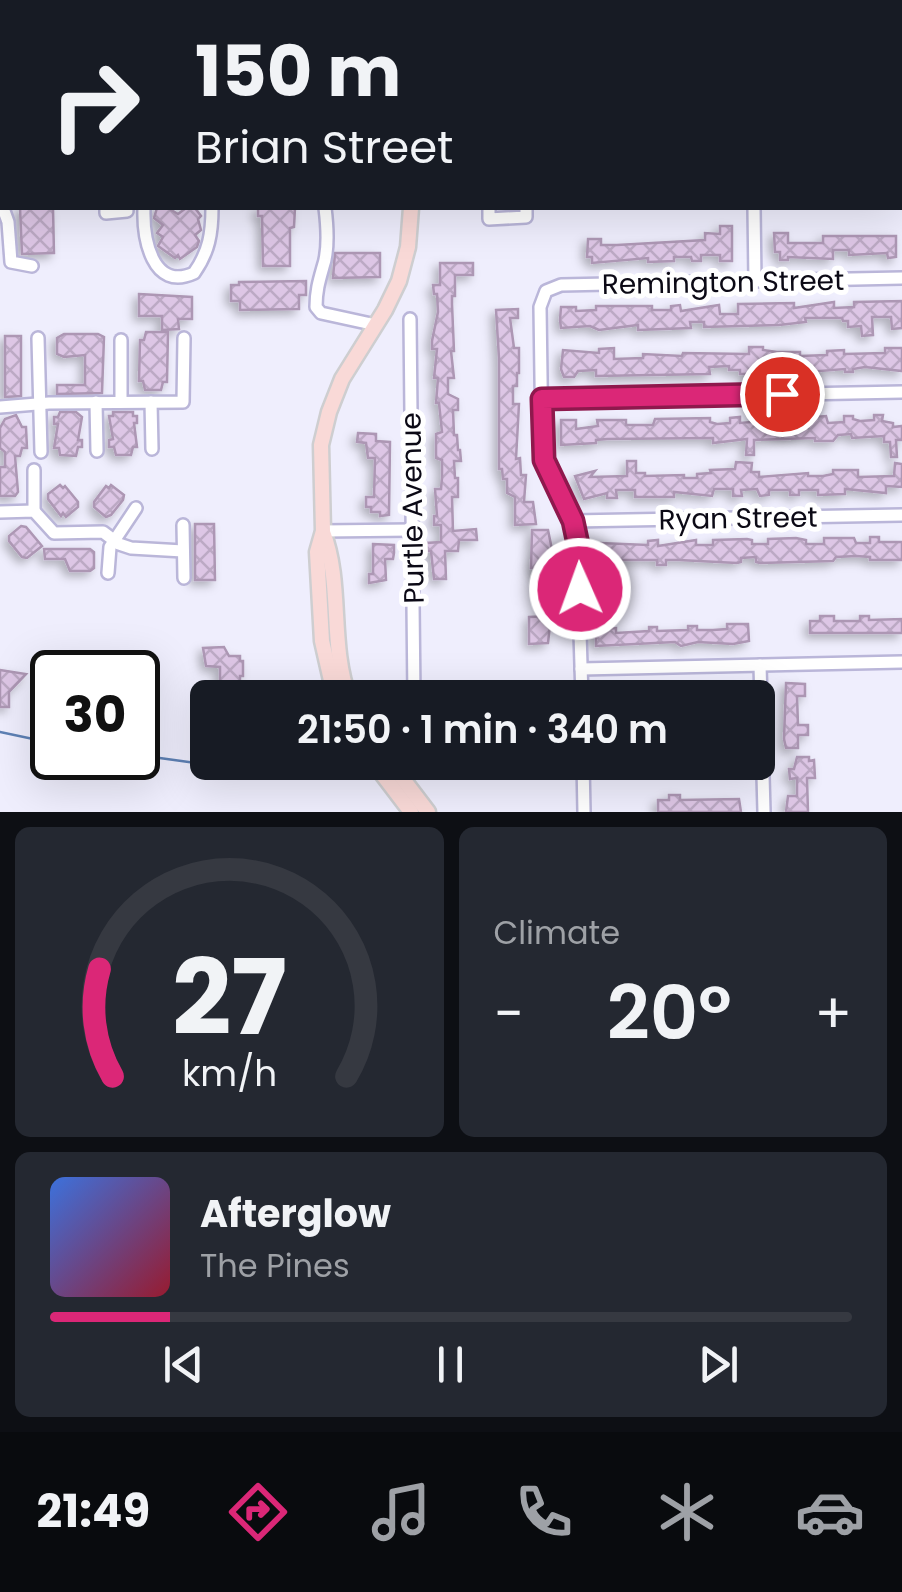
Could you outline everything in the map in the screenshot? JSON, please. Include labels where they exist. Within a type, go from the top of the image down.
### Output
[{"type":"main road","points":[[331,680],[322,640],[318,552],[323,531],[320,471],[328,412],[342,379],[399,281],[408,247],[411,210]]},
{"type":"main road","points":[[323,531],[331,551],[336,640],[344,680]]},
{"type":"main road","points":[[387,780],[411,812]]},
{"type":"main road","points":[[404,780],[428,812]]},
{"type":"street","points":[[4,210],[8,222],[5,262],[32,266]]},
{"type":"street","points":[[106,210],[127,212]]},
{"type":"street","points":[[144,210],[146,241],[154,265],[175,277],[194,273],[203,261],[212,210]]},
{"type":"street","points":[[325,210],[325,254],[318,276],[316,307],[321,314],[376,325]]},
{"type":"street","points":[[489,210],[489,219],[526,217],[526,210]]},
{"type":"street","points":[[754,210],[756,281]]},
{"type":"street","name":"Remington Street","points":[[542,399],[540,307],[546,291],[561,284],[902,278]]},
{"type":"street","name":"Purtle Avenue","points":[[410,319],[414,680]]},
{"type":"street","points":[[38,338],[41,452]]},
{"type":"street","points":[[0,407],[182,402],[184,338]]},
{"type":"street","points":[[121,340],[121,402]]},
{"type":"street","points":[[581,680],[579,549],[573,521],[544,460],[542,399],[902,392]]},
{"type":"street","points":[[96,402],[97,451]]},
{"type":"street","points":[[151,402],[152,449]]},
{"type":"street","points":[[34,470],[34,511],[54,533],[102,532],[131,548],[184,551]]},
{"type":"street","points":[[108,573],[108,552],[136,508]]},
{"type":"street","points":[[0,512],[34,511]]},
{"type":"street","name":"Ryan Street","points":[[573,521],[902,514]]},
{"type":"street","points":[[184,526],[184,578]]},
{"type":"street","points":[[323,531],[412,530]]},
{"type":"street","points":[[581,669],[902,662]]},
{"type":"street","points":[[760,665],[764,812]]},
{"type":"street","points":[[583,780],[584,812]]},
{"type":"building","points":[[20,210],[53,210],[54,253],[22,254]]},
{"type":"building","points":[[156,210],[178,214],[196,210],[201,216],[201,230],[195,235],[197,247],[180,259],[178,255],[175,258],[158,246],[163,237],[157,233],[163,225],[154,218]]},
{"type":"building","points":[[258,210],[295,210],[294,227],[290,228],[290,266],[263,266],[262,216],[258,216]]},
{"type":"building","points":[[720,226],[732,226],[732,261],[720,261],[720,255],[701,255],[701,261],[674,257],[674,261],[648,262],[648,258],[592,263],[592,257],[587,257],[588,239],[601,239],[601,245],[705,240],[705,233],[720,234]]},
{"type":"building","points":[[774,233],[788,233],[788,243],[823,243],[823,236],[896,236],[896,257],[888,258],[887,253],[849,255],[849,250],[833,250],[833,259],[780,260],[780,252],[775,252]]},
{"type":"building","points":[[335,253],[380,253],[380,277],[333,278]]},
{"type":"building","points":[[440,263],[473,263],[473,275],[455,275],[451,351],[454,378],[448,378],[448,394],[458,399],[458,410],[453,410],[454,435],[461,461],[454,461],[458,497],[452,497],[453,531],[476,529],[477,540],[459,540],[458,551],[445,551],[446,579],[434,579],[431,551],[426,551],[426,543],[441,542],[441,525],[434,525],[435,489],[441,489],[442,478],[442,460],[436,458],[436,434],[442,432],[436,403],[438,378],[434,378],[437,349],[432,349],[438,312],[433,285],[440,285]]},
{"type":"building","points":[[306,281],[306,295],[299,295],[299,309],[240,310],[240,301],[231,301],[231,285],[239,282]]},
{"type":"building","points":[[139,294],[192,297],[192,319],[178,319],[179,329],[162,330],[162,316],[139,316]]},
{"type":"building","points":[[902,301],[902,328],[892,329],[891,317],[872,317],[873,335],[862,336],[861,326],[848,327],[848,321],[842,318],[704,327],[704,322],[690,322],[691,328],[638,330],[638,325],[599,330],[590,326],[561,328],[560,320],[561,307],[576,307],[576,311],[596,310],[596,306],[671,310],[671,306],[680,305],[681,311],[719,305],[720,314],[738,314],[738,304],[794,303],[794,308],[834,302],[834,308],[854,307],[854,302]]},
{"type":"building","points":[[518,309],[518,318],[510,318],[514,348],[519,348],[517,386],[513,386],[513,404],[519,404],[516,459],[520,458],[521,475],[526,475],[524,502],[533,502],[536,524],[515,525],[515,497],[507,493],[507,479],[503,479],[499,469],[496,310]]},
{"type":"building","points":[[146,332],[168,332],[167,382],[163,382],[161,390],[145,390],[143,381],[139,381],[140,340],[144,340]]},
{"type":"building","points":[[64,334],[104,337],[102,393],[57,394],[57,385],[85,385],[85,355],[57,354],[57,338]]},
{"type":"building","points":[[5,336],[21,336],[21,396],[5,397]]},
{"type":"building","points":[[749,347],[800,352],[800,356],[844,350],[844,354],[885,353],[885,348],[902,348],[902,371],[865,367],[853,372],[845,369],[794,373],[786,372],[786,368],[767,368],[767,374],[740,374],[740,370],[729,370],[729,366],[709,367],[710,374],[596,376],[596,370],[564,377],[561,369],[563,350],[599,353],[599,349],[614,348],[614,359],[643,358],[643,354],[749,354]]},
{"type":"building","points":[[60,412],[76,412],[82,417],[78,440],[82,440],[82,447],[78,447],[76,456],[60,455],[59,448],[54,448],[58,424],[54,424],[54,417]]},
{"type":"building","points":[[113,412],[133,412],[137,416],[137,447],[133,447],[131,455],[116,455],[114,447],[109,447],[109,440],[113,439],[109,416]]},
{"type":"building","points":[[16,415],[22,427],[26,427],[27,448],[15,456],[18,492],[15,496],[0,496],[0,467],[5,467],[5,452],[0,448],[0,428],[5,419]]},
{"type":"building","points":[[874,415],[883,415],[882,421],[893,423],[893,427],[902,426],[902,440],[896,440],[897,457],[891,457],[890,442],[884,442],[884,436],[852,438],[851,434],[838,435],[833,441],[754,440],[754,455],[746,455],[747,439],[713,443],[713,438],[607,439],[561,445],[561,420],[576,420],[576,429],[598,426],[597,420],[653,425],[655,419],[710,418],[710,422],[717,424],[740,417],[740,423],[826,416],[828,423],[844,422],[844,416],[874,420]]},
{"type":"building","points":[[358,433],[376,434],[376,441],[390,442],[389,515],[380,516],[380,512],[371,512],[371,507],[366,507],[366,497],[374,497],[375,458],[368,458],[366,443],[357,442]]},
{"type":"building","points":[[627,461],[636,461],[636,473],[645,476],[684,478],[697,478],[697,474],[711,473],[710,470],[735,469],[736,462],[752,463],[751,472],[759,472],[759,477],[808,473],[823,476],[833,474],[833,470],[858,470],[858,477],[894,476],[895,463],[902,464],[902,487],[886,486],[886,493],[845,489],[845,494],[818,495],[818,490],[799,490],[799,495],[790,495],[790,490],[769,490],[769,495],[760,496],[757,489],[741,490],[742,496],[733,496],[733,489],[714,489],[712,496],[674,492],[674,497],[635,497],[635,490],[616,490],[617,498],[607,498],[607,493],[584,499],[575,476],[595,471],[590,477],[627,476]]},
{"type":"building","points":[[60,485],[78,502],[78,507],[66,517],[48,499],[48,494]]},
{"type":"building","points":[[111,485],[124,495],[106,517],[94,507],[94,502]]},
{"type":"building","points":[[195,524],[214,524],[215,580],[195,580]]},
{"type":"building","points":[[21,526],[42,546],[27,558],[9,541],[9,536]]},
{"type":"building","points":[[532,530],[548,530],[557,574],[536,575],[536,568],[531,568]]},
{"type":"building","points":[[870,537],[879,537],[879,542],[902,542],[902,560],[856,556],[836,557],[833,561],[760,563],[756,557],[741,558],[737,563],[666,560],[666,565],[657,565],[657,560],[598,560],[601,543],[648,545],[648,541],[658,540],[658,546],[696,540],[696,545],[713,545],[713,540],[747,539],[752,544],[768,544],[768,539],[796,538],[806,540],[806,544],[824,544],[824,538],[854,538],[856,543],[870,543]]},
{"type":"building","points":[[373,544],[394,545],[394,553],[393,559],[385,559],[386,580],[369,583],[369,574],[373,574]]},
{"type":"building","points":[[44,549],[90,549],[94,552],[94,568],[70,571],[65,559],[45,559]]},
{"type":"building","points":[[551,616],[548,643],[529,644],[529,617]]},
{"type":"building","points":[[820,616],[834,616],[834,621],[860,621],[860,616],[869,616],[869,620],[902,619],[902,633],[810,633],[810,621],[820,621]]},
{"type":"building","points":[[727,624],[748,624],[749,641],[596,646],[596,631],[603,629],[616,628],[616,633],[649,631],[649,627],[657,627],[657,631],[688,630],[688,626],[713,630],[727,629]]},
{"type":"building","points":[[224,647],[229,656],[240,656],[240,680],[220,680],[220,667],[206,666],[203,648]]},
{"type":"building","points":[[0,670],[26,674],[9,692],[9,707],[0,707]]},
{"type":"building","points":[[786,683],[805,684],[805,696],[797,696],[798,725],[808,725],[808,735],[798,735],[798,748],[786,748],[784,739]]},
{"type":"building","points":[[797,757],[814,760],[815,778],[807,778],[808,812],[786,812],[788,796],[797,796],[797,778],[790,779],[789,769],[794,769]]},
{"type":"building","points":[[669,795],[680,795],[680,800],[739,799],[741,812],[658,812],[658,800],[669,800]]},
{"type":"waterway","points":[[0,732],[30,738]]},
{"type":"waterway","points":[[160,758],[190,762]]},
{"type":"route","points":[[580,589],[577,535],[544,460],[542,399],[782,394]]}]
